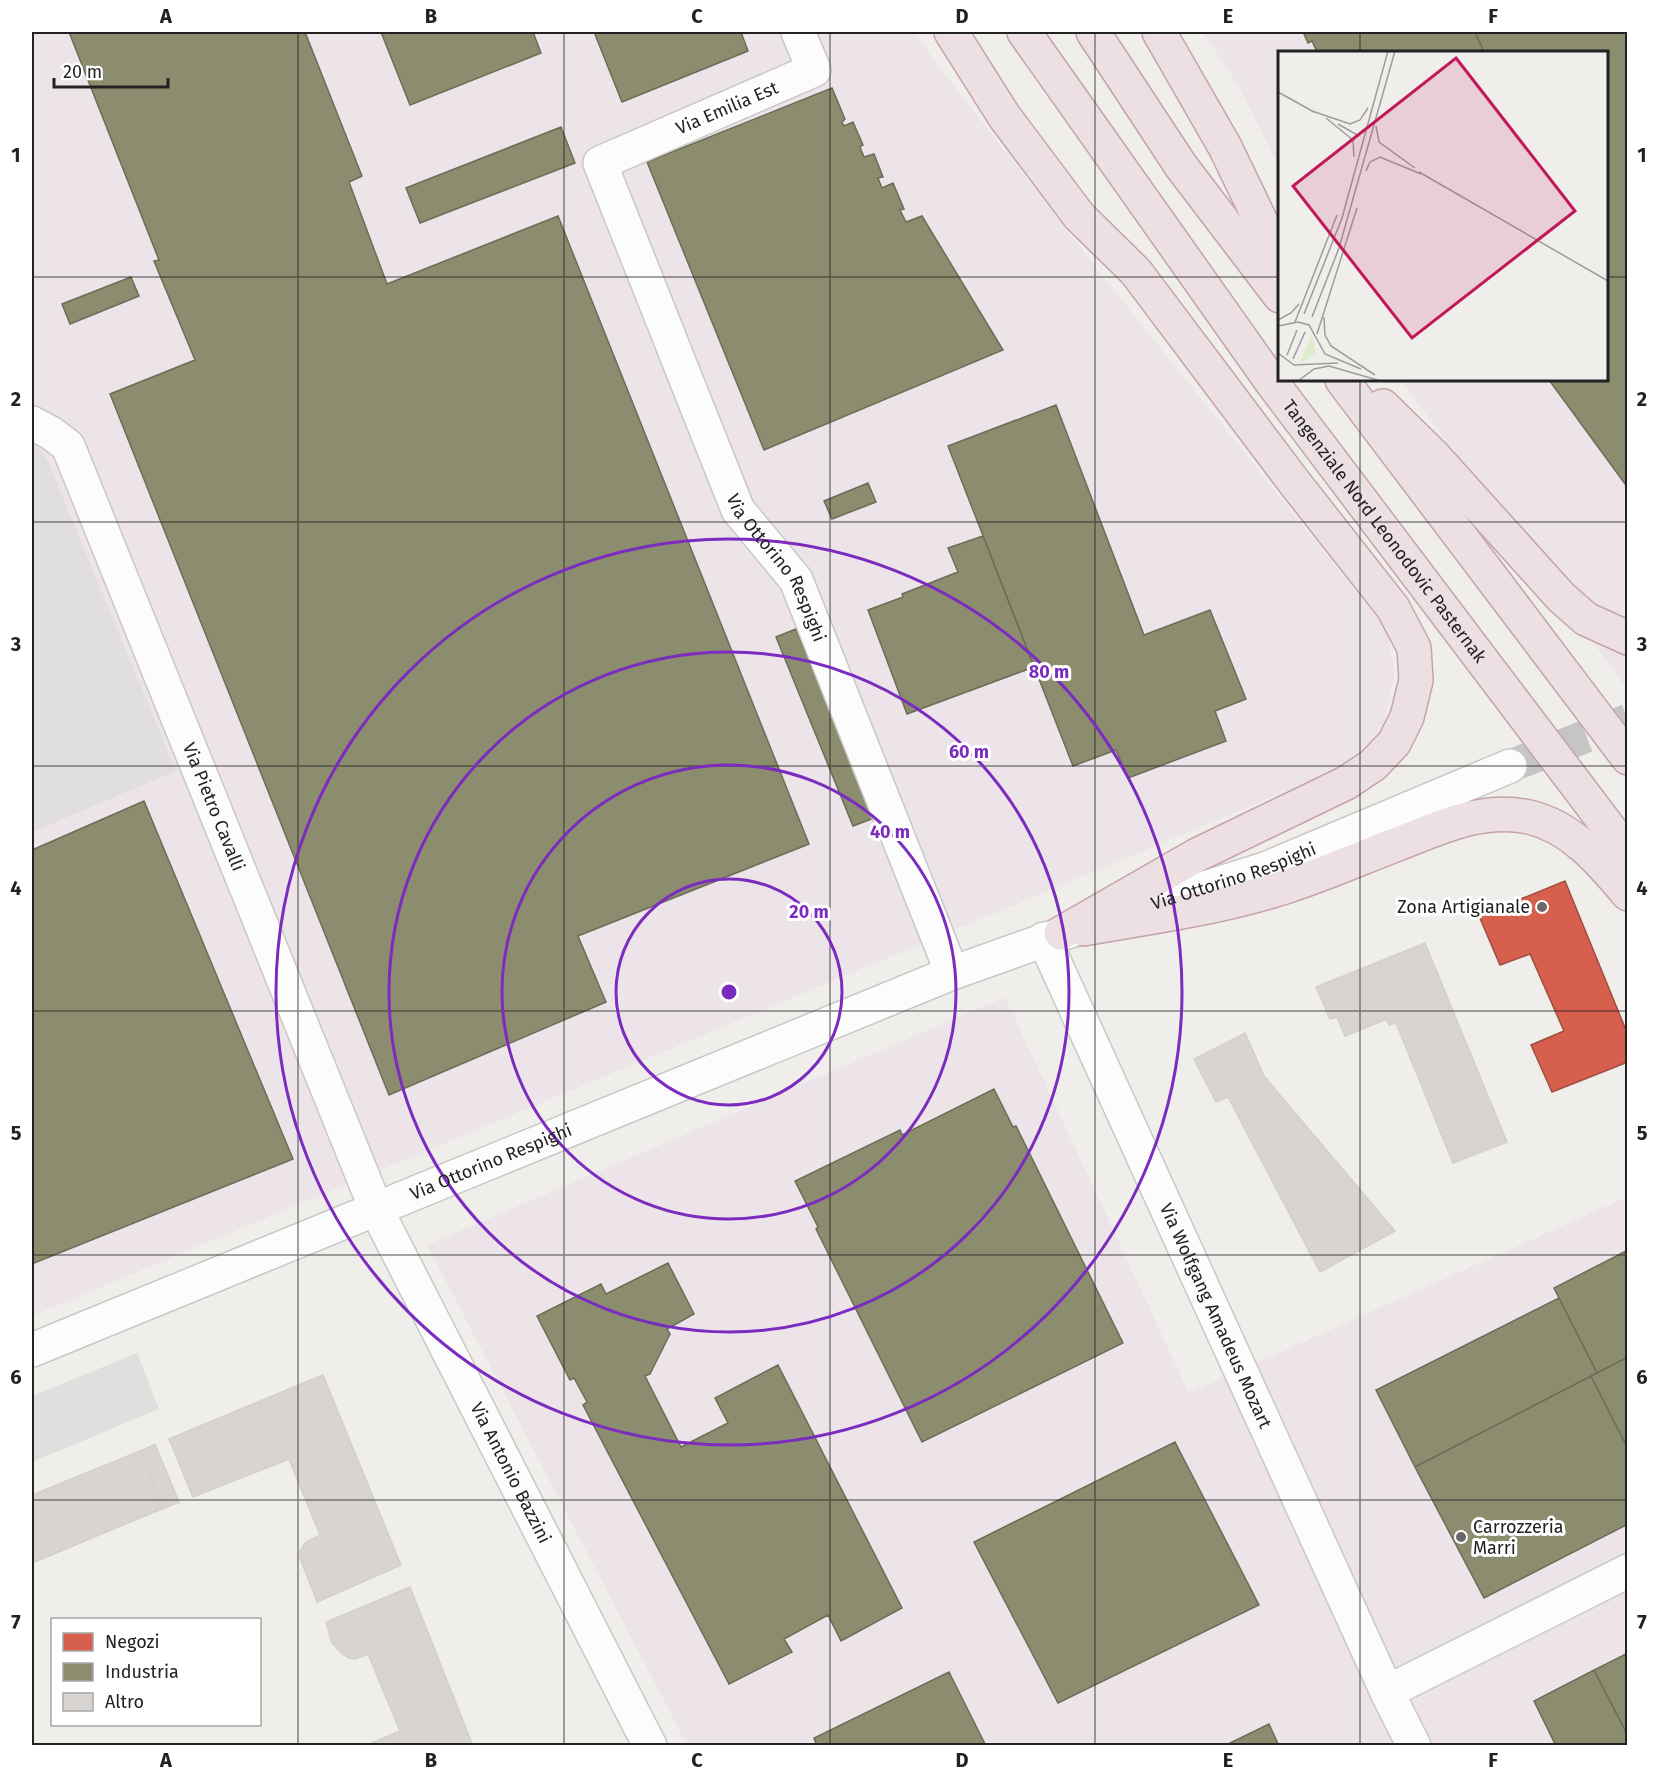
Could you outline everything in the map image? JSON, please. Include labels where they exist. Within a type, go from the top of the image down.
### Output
[{"type":"highway","points":[[951,32],[1004,116],[1079,216],[1136,272],[1294,482],[1393,608],[1414,648],[1416,680],[1407,717],[1394,743],[1374,765],[1346,783],[1197,855],[1052,936]]},
{"type":"highway","points":[[957,32],[1072,178],[1273,384]]},
{"type":"highway","name":"Tangenziale Nord Leonodovic Pasternak","points":[[1024,32],[1273,384],[1628,853]]},
{"type":"highway","points":[[1093,32],[1181,166],[1278,293]]},
{"type":"highway","points":[[1159,32],[1225,147],[1278,257]]},
{"type":"highway","points":[[1343,381],[1628,758]]},
{"type":"highway","points":[[1356,381],[1433,455],[1561,597],[1586,619],[1628,638]]},
{"type":"highway","points":[[1052,936],[1228,903],[1287,886],[1463,819],[1497,814],[1530,817],[1560,829],[1584,845],[1628,894]]},
{"type":"street","name":"Via Emilia Est","points":[[600,163],[814,70],[798,32]]},
{"type":"street","name":"Via Ottorino Respighi","points":[[600,163],[738,510],[796,580],[952,973]]},
{"type":"street","name":"Via Pietro Cavalli","points":[[32,423],[51,433],[68,446],[376,1209]]},
{"type":"street","name":"Via Ottorino Respighi","points":[[32,1350],[952,973],[1052,936],[1265,869],[1510,766]]},
{"type":"street","name":"Via Wolfgang Amadeus Mozart","points":[[1052,936],[1387,1692],[1414,1746]]},
{"type":"street","name":"Via Antonio Bazzini","points":[[376,1209],[643,1743]]},
{"type":"street","points":[[1387,1692],[1628,1571]]},
{"type":"shaded area","points":[[32,32],[916,32],[931,56],[1105,279],[1386,629],[1395,670],[1384,723],[1356,762],[32,1316]]},
{"type":"shaded area","points":[[1203,32],[1627,32],[1627,689],[1402,381],[1608,381],[1608,51],[1278,51],[1278,164],[1236,82]]},
{"type":"shaded area","points":[[32,444],[43,452],[48,462],[176,771],[32,832]]},
{"type":"shaded area","points":[[1005,997],[1189,1393],[1627,1197],[1627,1745],[687,1745],[427,1245]]},
{"type":"shaded area","points":[[137,1353],[159,1409],[32,1462],[32,1396]]},
{"type":"building: Negozi","points":[[1565,881],[1628,1035],[1628,1062],[1552,1092],[1531,1045],[1564,1031],[1530,954],[1500,965],[1479,916]]},
{"type":"building: Industria","points":[[69,32],[305,32],[362,176],[349,182],[387,284],[558,216],[809,844],[578,936],[606,1002],[389,1095],[110,394],[195,360],[154,261],[159,260]]},
{"type":"building: Industria","points":[[381,32],[533,32],[541,53],[410,105]]},
{"type":"building: Industria","points":[[594,32],[741,32],[748,51],[622,102]]},
{"type":"building: Industria","points":[[1303,32],[1475,32],[1484,51],[1317,51],[1312,41],[1308,43]]},
{"type":"building: Industria","points":[[1475,32],[1628,32],[1628,488],[1550,381],[1608,381],[1608,51],[1484,51]]},
{"type":"building: Industria","points":[[832,88],[845,119],[842,122],[844,126],[853,122],[863,145],[860,147],[864,157],[874,154],[883,177],[878,178],[882,188],[893,183],[904,209],[900,210],[906,222],[922,216],[1003,350],[764,450],[647,162]]},
{"type":"building: Industria","points":[[561,127],[575,163],[420,223],[406,188]]},
{"type":"building: Industria","points":[[131,277],[139,296],[70,324],[62,304]]},
{"type":"building: Industria","points":[[1056,405],[1144,635],[1210,610],[1246,699],[1215,711],[1226,741],[1128,778],[1116,750],[1073,766],[948,446]]},
{"type":"building: Industria","points":[[868,483],[876,502],[832,519],[824,501]]},
{"type":"building: Industria","points":[[983,536],[1034,667],[907,714],[868,610],[958,572],[948,548]]},
{"type":"building: Industria","points":[[796,629],[874,818],[853,826],[776,637]]},
{"type":"building: Industria","points":[[144,801],[293,1159],[32,1264],[32,850]]},
{"type":"building: Industria","points":[[994,1089],[1013,1127],[1016,1126],[1123,1343],[922,1442],[816,1229],[818,1227],[795,1181],[900,1130],[902,1135]]},
{"type":"building: Industria","points":[[1628,1250],[1628,1357],[1597,1373],[1554,1288]]},
{"type":"building: Industria","points":[[668,1263],[694,1314],[667,1329],[670,1334],[650,1374],[645,1376],[681,1447],[728,1423],[715,1398],[778,1365],[902,1608],[841,1641],[828,1615],[784,1639],[792,1652],[729,1684],[583,1405],[587,1402],[574,1378],[570,1380],[537,1316],[601,1284],[606,1294]]},
{"type":"building: Industria","points":[[1559,1298],[1597,1373],[1415,1467],[1376,1390]]},
{"type":"building: Industria","points":[[1628,1357],[1628,1449],[1591,1376]]},
{"type":"building: Industria","points":[[1591,1376],[1628,1449],[1628,1524],[1484,1598],[1415,1467]]},
{"type":"building: Industria","points":[[1175,1442],[1259,1605],[1058,1703],[974,1542]]},
{"type":"building: Industria","points":[[1628,1653],[1628,1736],[1594,1670]]},
{"type":"building: Industria","points":[[1594,1670],[1628,1736],[1628,1746],[1556,1746],[1534,1701]]},
{"type":"building: Industria","points":[[949,1672],[986,1746],[817,1746],[814,1738]]},
{"type":"building: Industria","points":[[1269,1724],[1279,1746],[1224,1746]]},
{"type":"building: Altro","points":[[1425,943],[1507,1142],[1453,1163],[1396,1023],[1389,1025],[1387,1019],[1345,1036],[1337,1017],[1330,1019],[1316,987]]},
{"type":"building: Altro","points":[[1245,1033],[1264,1076],[1395,1231],[1320,1272],[1228,1097],[1216,1102],[1194,1059]]},
{"type":"building: Altro","points":[[323,1375],[401,1565],[317,1602],[300,1558],[300,1551],[305,1543],[320,1535],[289,1459],[193,1497],[169,1439]]},
{"type":"building: Altro","points":[[155,1444],[179,1502],[164,1508],[140,1451]]},
{"type":"building: Altro","points":[[140,1451],[164,1508],[32,1563],[32,1495]]},
{"type":"building: Altro","points":[[410,1587],[473,1746],[365,1746],[400,1731],[368,1654],[355,1659],[342,1654],[332,1643],[326,1622]]},
{"type":"tunnel","points":[[1510,766],[1628,720]]},
{"type":"place","name":"Zona Artigianale","points":[[1542,907]]},
{"type":"place","name":"Carrozzeria Marri","points":[[1461,1537]]}]
